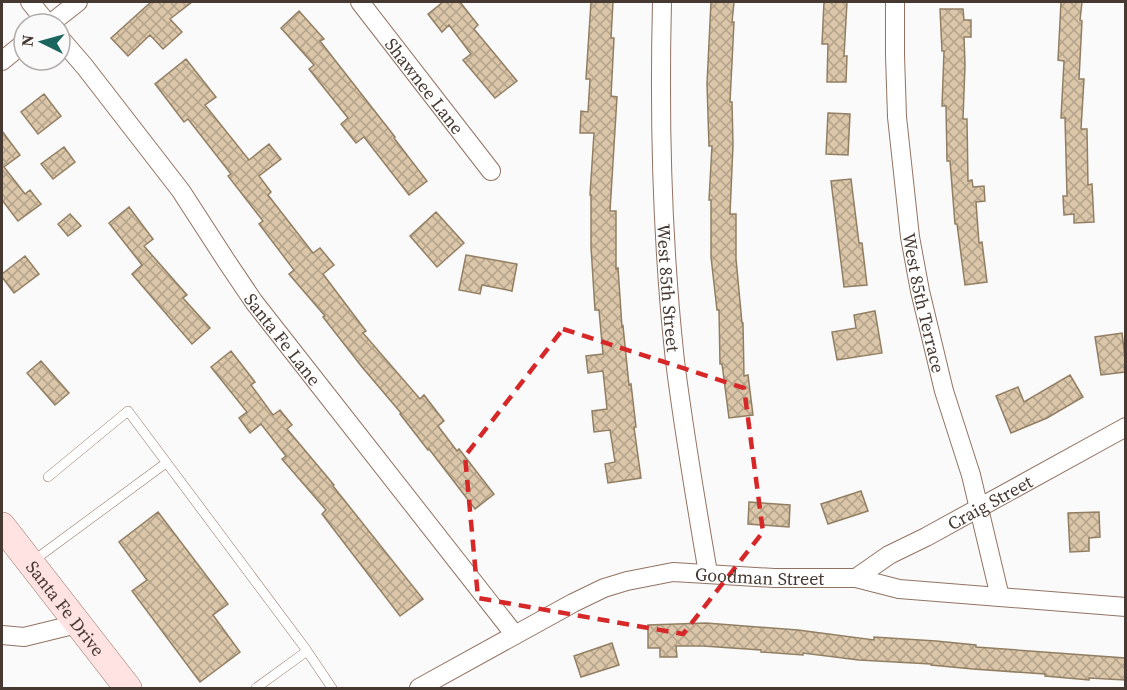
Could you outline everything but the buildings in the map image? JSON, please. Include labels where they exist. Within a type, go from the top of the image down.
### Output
[{"type":"main road","name":"Santa Fe Drive","points":[[2,526],[128,688]]},
{"type":"street","points":[[65,12],[78,2]]},
{"type":"street","name":"Shawnee Lane","points":[[360,2],[491,171]]},
{"type":"street","name":"West 85th Street","points":[[662,2],[661,153],[668,287],[688,453],[708,573]]},
{"type":"street","name":"West 85th Terrace","points":[[895,2],[897,117],[910,237],[920,291],[944,391],[971,475],[1000,597]]},
{"type":"street","name":"Santa Fe Lane","points":[[72,52],[181,190],[254,302],[515,635]]},
{"type":"street","name":"Craig Street","points":[[856,578],[889,555],[978,509],[1125,427]]},
{"type":"street","name":"Goodman Street","points":[[419,688],[604,588],[656,574],[673,572],[774,578],[856,578],[899,589],[1125,607]]},
{"type":"street","points":[[2,635],[24,637],[77,624]]},
{"type":"lane","points":[[48,477],[128,411],[307,651],[332,688]]},
{"type":"lane","points":[[30,563],[166,463]]},
{"type":"lane","points":[[256,688],[307,651]]},
{"type":"highlighted area","points":[[563,329],[744,388],[763,532],[683,634],[478,598],[465,456]]}]
